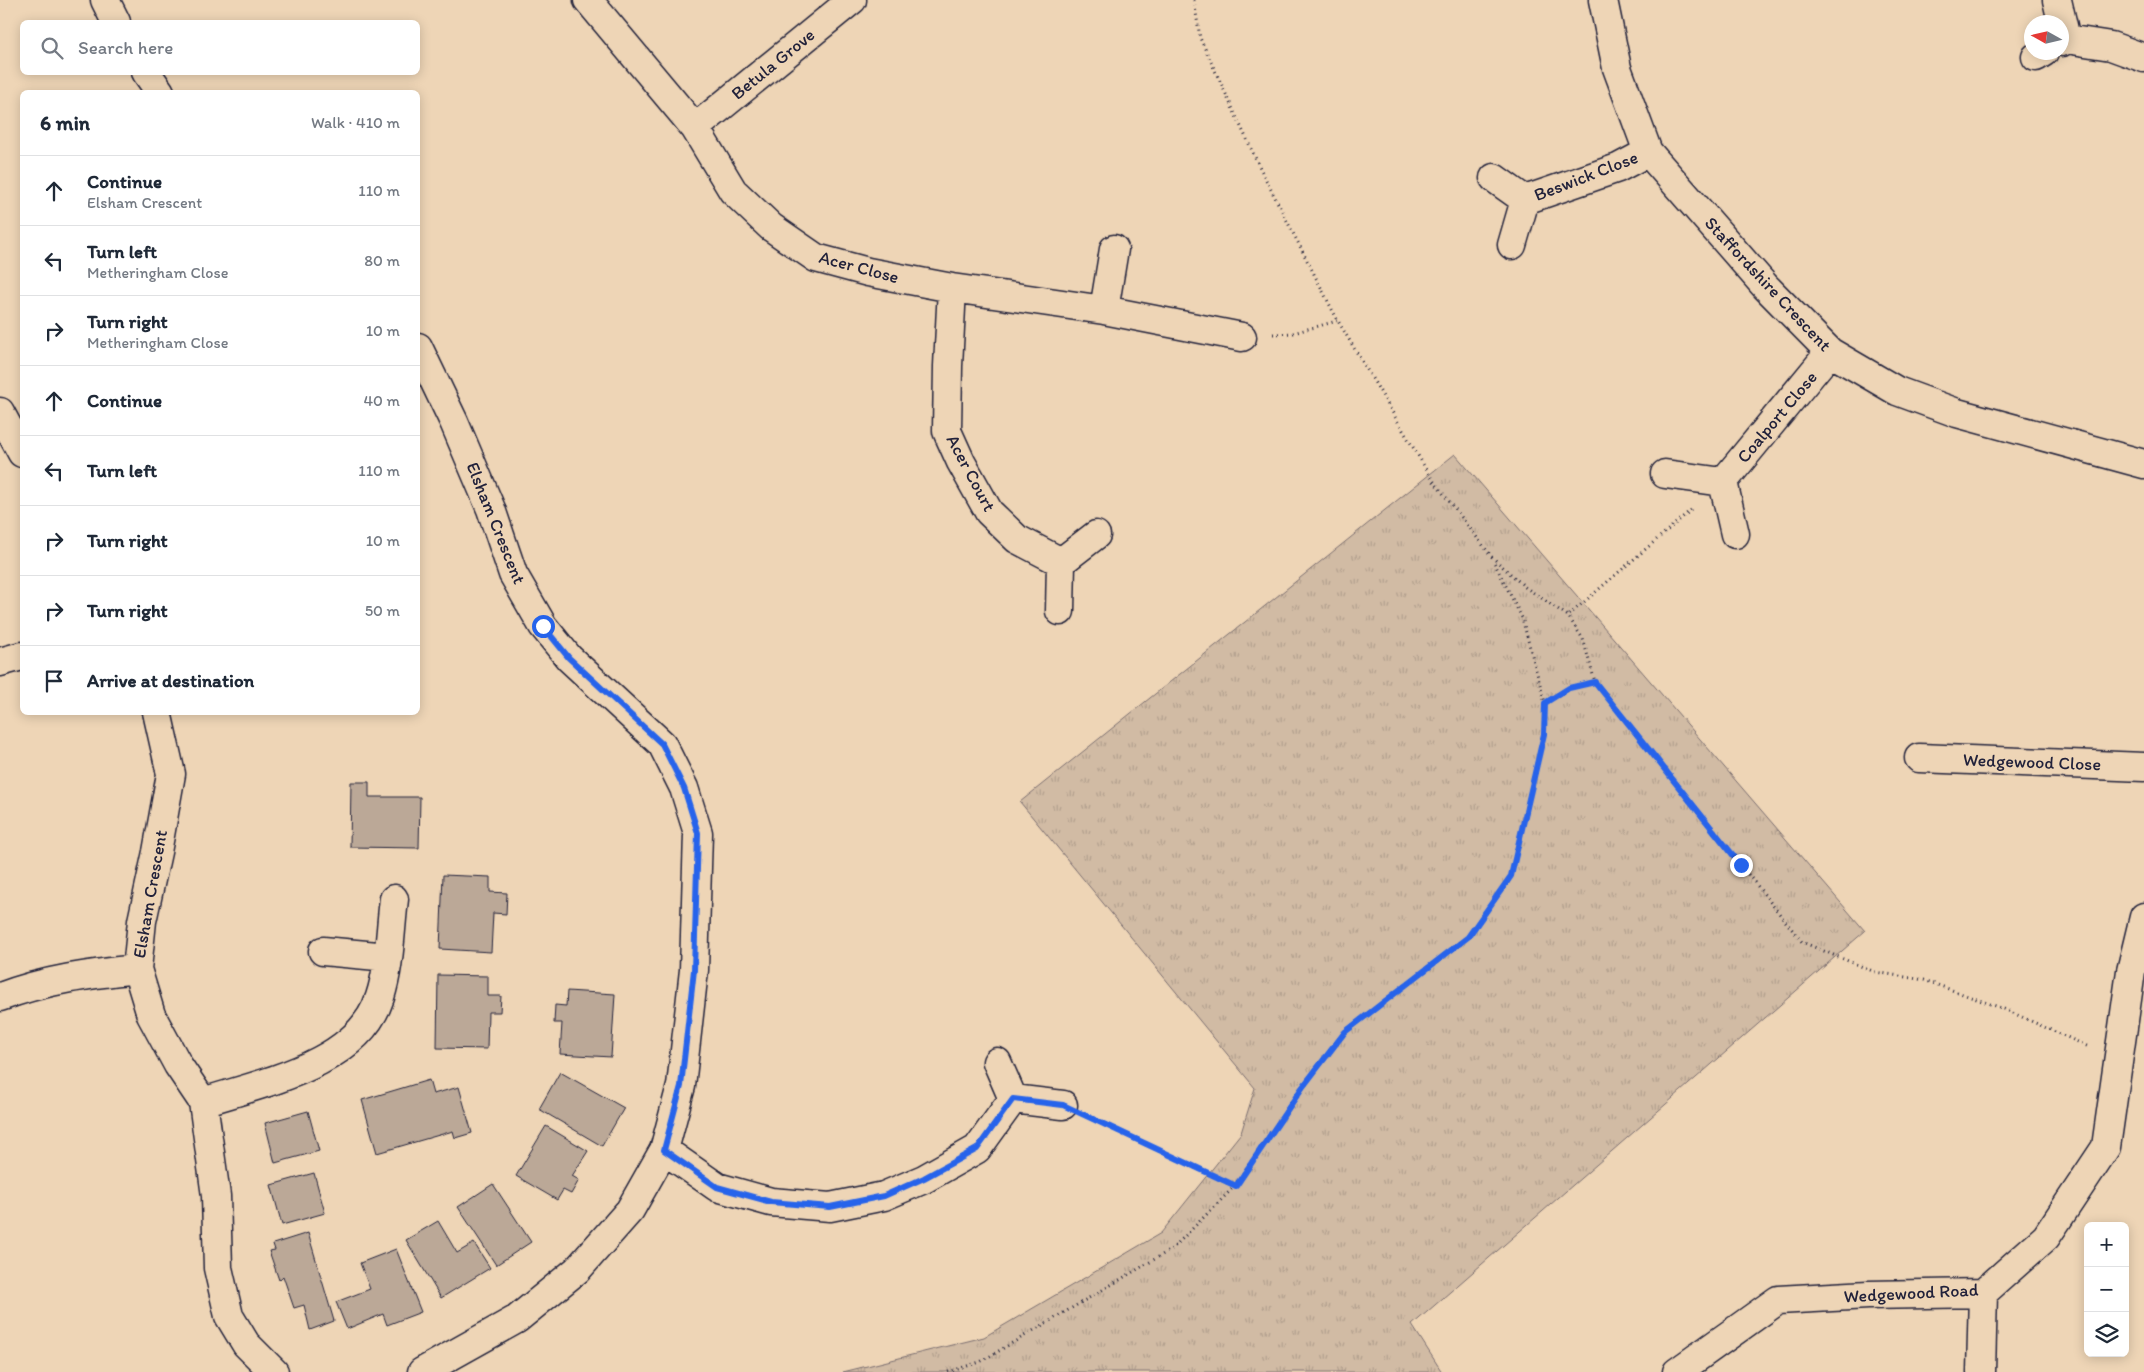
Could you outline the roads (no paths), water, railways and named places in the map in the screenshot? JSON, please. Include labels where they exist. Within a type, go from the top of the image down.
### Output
[{"type":"street","points":[[105,0],[115,20]]},
{"type":"street","name":"Acer Close","points":[[588,0],[695,128],[733,191],[771,227],[816,258],[868,272],[952,288],[1104,310],[1242,337]]},
{"type":"street","name":"Betula Grove","points":[[695,128],[852,0]]},
{"type":"street","name":"Staffordshire Crescent","points":[[1603,0],[1617,68],[1648,152],[1765,286],[1830,352],[1897,391],[1940,406],[2144,464]]},
{"type":"street","points":[[2055,15],[2057,0]]},
{"type":"street","points":[[2069,47],[2111,46],[2144,58]]},
{"type":"street","points":[[148,75],[159,90]]},
{"type":"street","name":"Beswick Close","points":[[1525,200],[1618,168],[1648,152]]},
{"type":"street","name":"Beswick Close","points":[[1494,178],[1525,200]]},
{"type":"street","name":"Beswick Close","points":[[1512,245],[1525,200]]},
{"type":"street","points":[[1104,310],[1114,249]]},
{"type":"street","name":"Acer Court","points":[[952,288],[947,431],[961,462],[989,512],[1017,540],[1061,562]]},
{"type":"street","name":"Elsham Crescent","points":[[420,352],[454,422],[490,508],[513,574],[543,626],[569,658],[662,744],[684,788],[698,833],[694,970],[681,1086],[664,1150],[630,1210],[577,1270],[517,1319],[422,1372]]},
{"type":"street","name":"Coalport Close","points":[[1723,482],[1830,352]]},
{"type":"street","points":[[0,412],[20,449]]},
{"type":"street","points":[[1665,474],[1723,482],[1734,534]]},
{"type":"street","points":[[1060,611],[1061,562],[1096,535]]},
{"type":"street","points":[[0,662],[20,657]]},
{"type":"street","name":"Elsham Crescent","points":[[159,715],[171,774],[142,921],[137,969],[151,1015],[178,1065],[203,1102],[216,1196],[218,1268],[229,1316],[246,1344],[274,1372]]},
{"type":"street","name":"Wedgewood Close","points":[[1919,758],[2144,767]]},
{"type":"street","points":[[203,1102],[301,1070],[335,1052],[361,1032],[380,998],[388,957],[394,899]]},
{"type":"street","name":"Wedgewood Road","points":[[1677,1372],[1778,1300],[1868,1295],[1983,1293],[2046,1237],[2106,1147],[2118,1060],[2137,972],[2144,917]]},
{"type":"street","points":[[323,951],[388,957]]},
{"type":"street","points":[[0,997],[34,984],[52,980],[137,969]]},
{"type":"street","points":[[996,1062],[1013,1099]]},
{"type":"street","points":[[664,1150],[717,1187],[771,1202],[830,1207],[884,1196],[924,1178],[977,1149],[1013,1099]]},
{"type":"street","points":[[1013,1099],[1063,1105]]},
{"type":"street","points":[[1982,1372],[1983,1293]]}]
